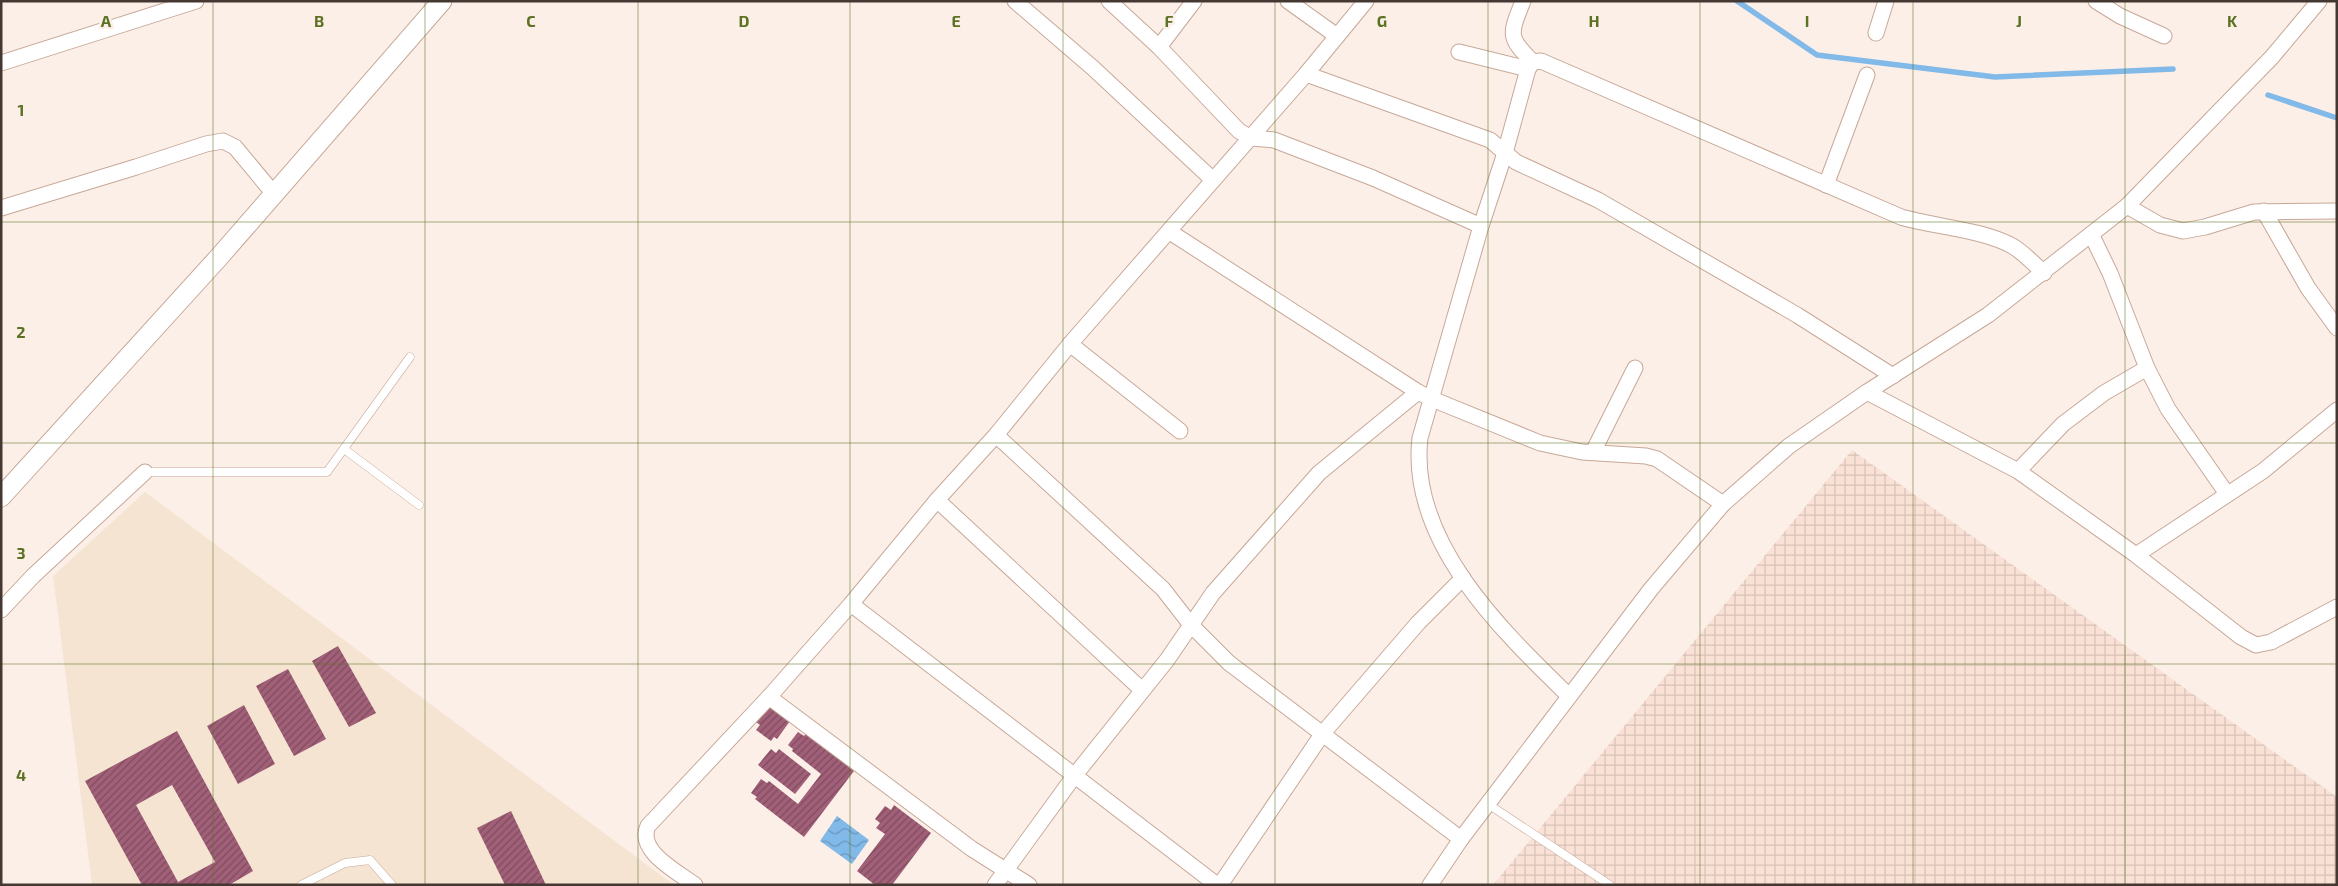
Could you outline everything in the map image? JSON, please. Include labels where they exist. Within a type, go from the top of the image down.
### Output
[{"type":"street","points":[[1,63],[196,1]]},
{"type":"street","points":[[1,497],[274,194],[442,1]]},
{"type":"street","points":[[1014,1],[1093,68],[1213,180]]},
{"type":"street","points":[[1109,1],[1159,47],[1231,124],[1251,138],[1274,140],[1373,178],[1481,226]]},
{"type":"street","points":[[1159,47],[1194,1]]},
{"type":"street","points":[[1288,1],[1337,36]]},
{"type":"street","points":[[695,885],[652,852],[646,844],[644,834],[648,826],[768,697],[850,604],[937,500],[996,435],[1070,344],[1170,232],[1366,1]]},
{"type":"street","points":[[1523,1],[1512,34],[1516,46],[1531,66]]},
{"type":"street","points":[[1876,33],[1886,1]]},
{"type":"street","points":[[2096,1],[2120,16],[2164,36]]},
{"type":"street","points":[[1430,885],[1461,839],[1568,696],[1679,554],[1724,504],[1789,446],[1866,392],[1988,315],[2092,236],[2127,206],[2272,57],[2319,1]]},
{"type":"street","points":[[1459,52],[1531,66],[1540,61],[1901,217],[1992,237],[2015,248],[2044,273]]},
{"type":"street","points":[[1531,66],[1506,153],[1481,226],[1420,438],[1420,476],[1437,532],[1475,596],[1526,654],[1568,696]]},
{"type":"street","points":[[1306,74],[1490,140],[1516,162],[1598,200],[1782,306],[1842,342],[1893,376]]},
{"type":"street","points":[[1826,185],[1867,75]]},
{"type":"street","points":[[1,208],[136,168],[206,144],[223,141],[235,147],[274,194]]},
{"type":"street","points":[[2127,206],[2160,224],[2183,231],[2194,230],[2264,211],[2337,211]]},
{"type":"street","points":[[2264,211],[2308,288],[2337,328]]},
{"type":"street","points":[[1170,232],[1418,392],[1432,399],[1522,437],[1560,448],[1646,456],[1657,459],[1724,504]]},
{"type":"street","points":[[2092,236],[2110,273],[2147,368],[2181,430],[2227,494]]},
{"type":"street","points":[[1070,344],[1180,430]]},
{"type":"street","points":[[1593,452],[1635,368]]},
{"type":"street","points":[[2018,471],[2063,424],[2104,393],[2147,368]]},
{"type":"street","points":[[995,885],[1075,775],[1167,660],[1213,593],[1304,488],[1332,460],[1418,392]]},
{"type":"street","points":[[1866,392],[2018,471],[2136,554],[2241,637],[2256,645],[2271,642],[2337,607]]},
{"type":"street","points":[[2136,554],[2280,458],[2337,410]]},
{"type":"street","points":[[996,435],[1163,589],[1191,626],[1229,663],[1461,839]]},
{"type":"street","points":[[1,610],[33,576],[145,472]]},
{"type":"street","points":[[937,500],[1142,690]]},
{"type":"street","points":[[850,604],[1218,885],[1323,733],[1418,623],[1463,578]]},
{"type":"street","points":[[768,697],[972,849],[1029,885]]},
{"type":"lane","points":[[145,472],[327,472],[410,357]]},
{"type":"lane","points":[[344,449],[419,505]]},
{"type":"lane","points":[[1488,804],[1610,885]]},
{"type":"lane","points":[[301,885],[345,863],[370,860],[392,885]]},
{"type":"shaded area","points":[[1852,450],[2337,797],[2337,885],[1493,885]]},
{"type":"shaded area","points":[[145,492],[674,885],[92,885],[53,576]]},
{"type":"water","points":[[837,816],[869,840],[852,864],[820,841]]},
{"type":"building","points":[[338,646],[376,713],[349,727],[312,661]]},
{"type":"building","points":[[288,669],[326,739],[294,756],[256,686]]},
{"type":"building","points":[[769,704],[790,721],[777,739],[774,737],[771,741],[756,730],[760,725],[756,722]]},
{"type":"building","points":[[244,705],[275,764],[238,784],[207,726]]},
{"type":"building","points":[[177,731],[253,871],[229,885],[142,885],[85,781]],"holes":[[[172,785],[215,862],[178,882],[136,805]]]},
{"type":"building","points":[[798,732],[804,736],[806,733],[854,771],[804,837],[755,799],[757,797],[751,793],[761,779],[767,783],[769,781],[798,804],[821,774],[792,751],[793,749],[788,745]]},
{"type":"building","points":[[771,749],[776,753],[779,749],[811,774],[795,794],[758,765]]},
{"type":"building","points":[[894,805],[931,833],[892,885],[875,885],[857,871],[885,834],[876,828],[880,823],[875,819],[885,806],[891,810]]},
{"type":"building","points":[[511,811],[546,885],[505,885],[477,828]]},
{"type":"waterway","points":[[1737,1],[1817,55],[1995,77],[2173,69]]},
{"type":"waterway","points":[[2268,95],[2337,118]]}]
